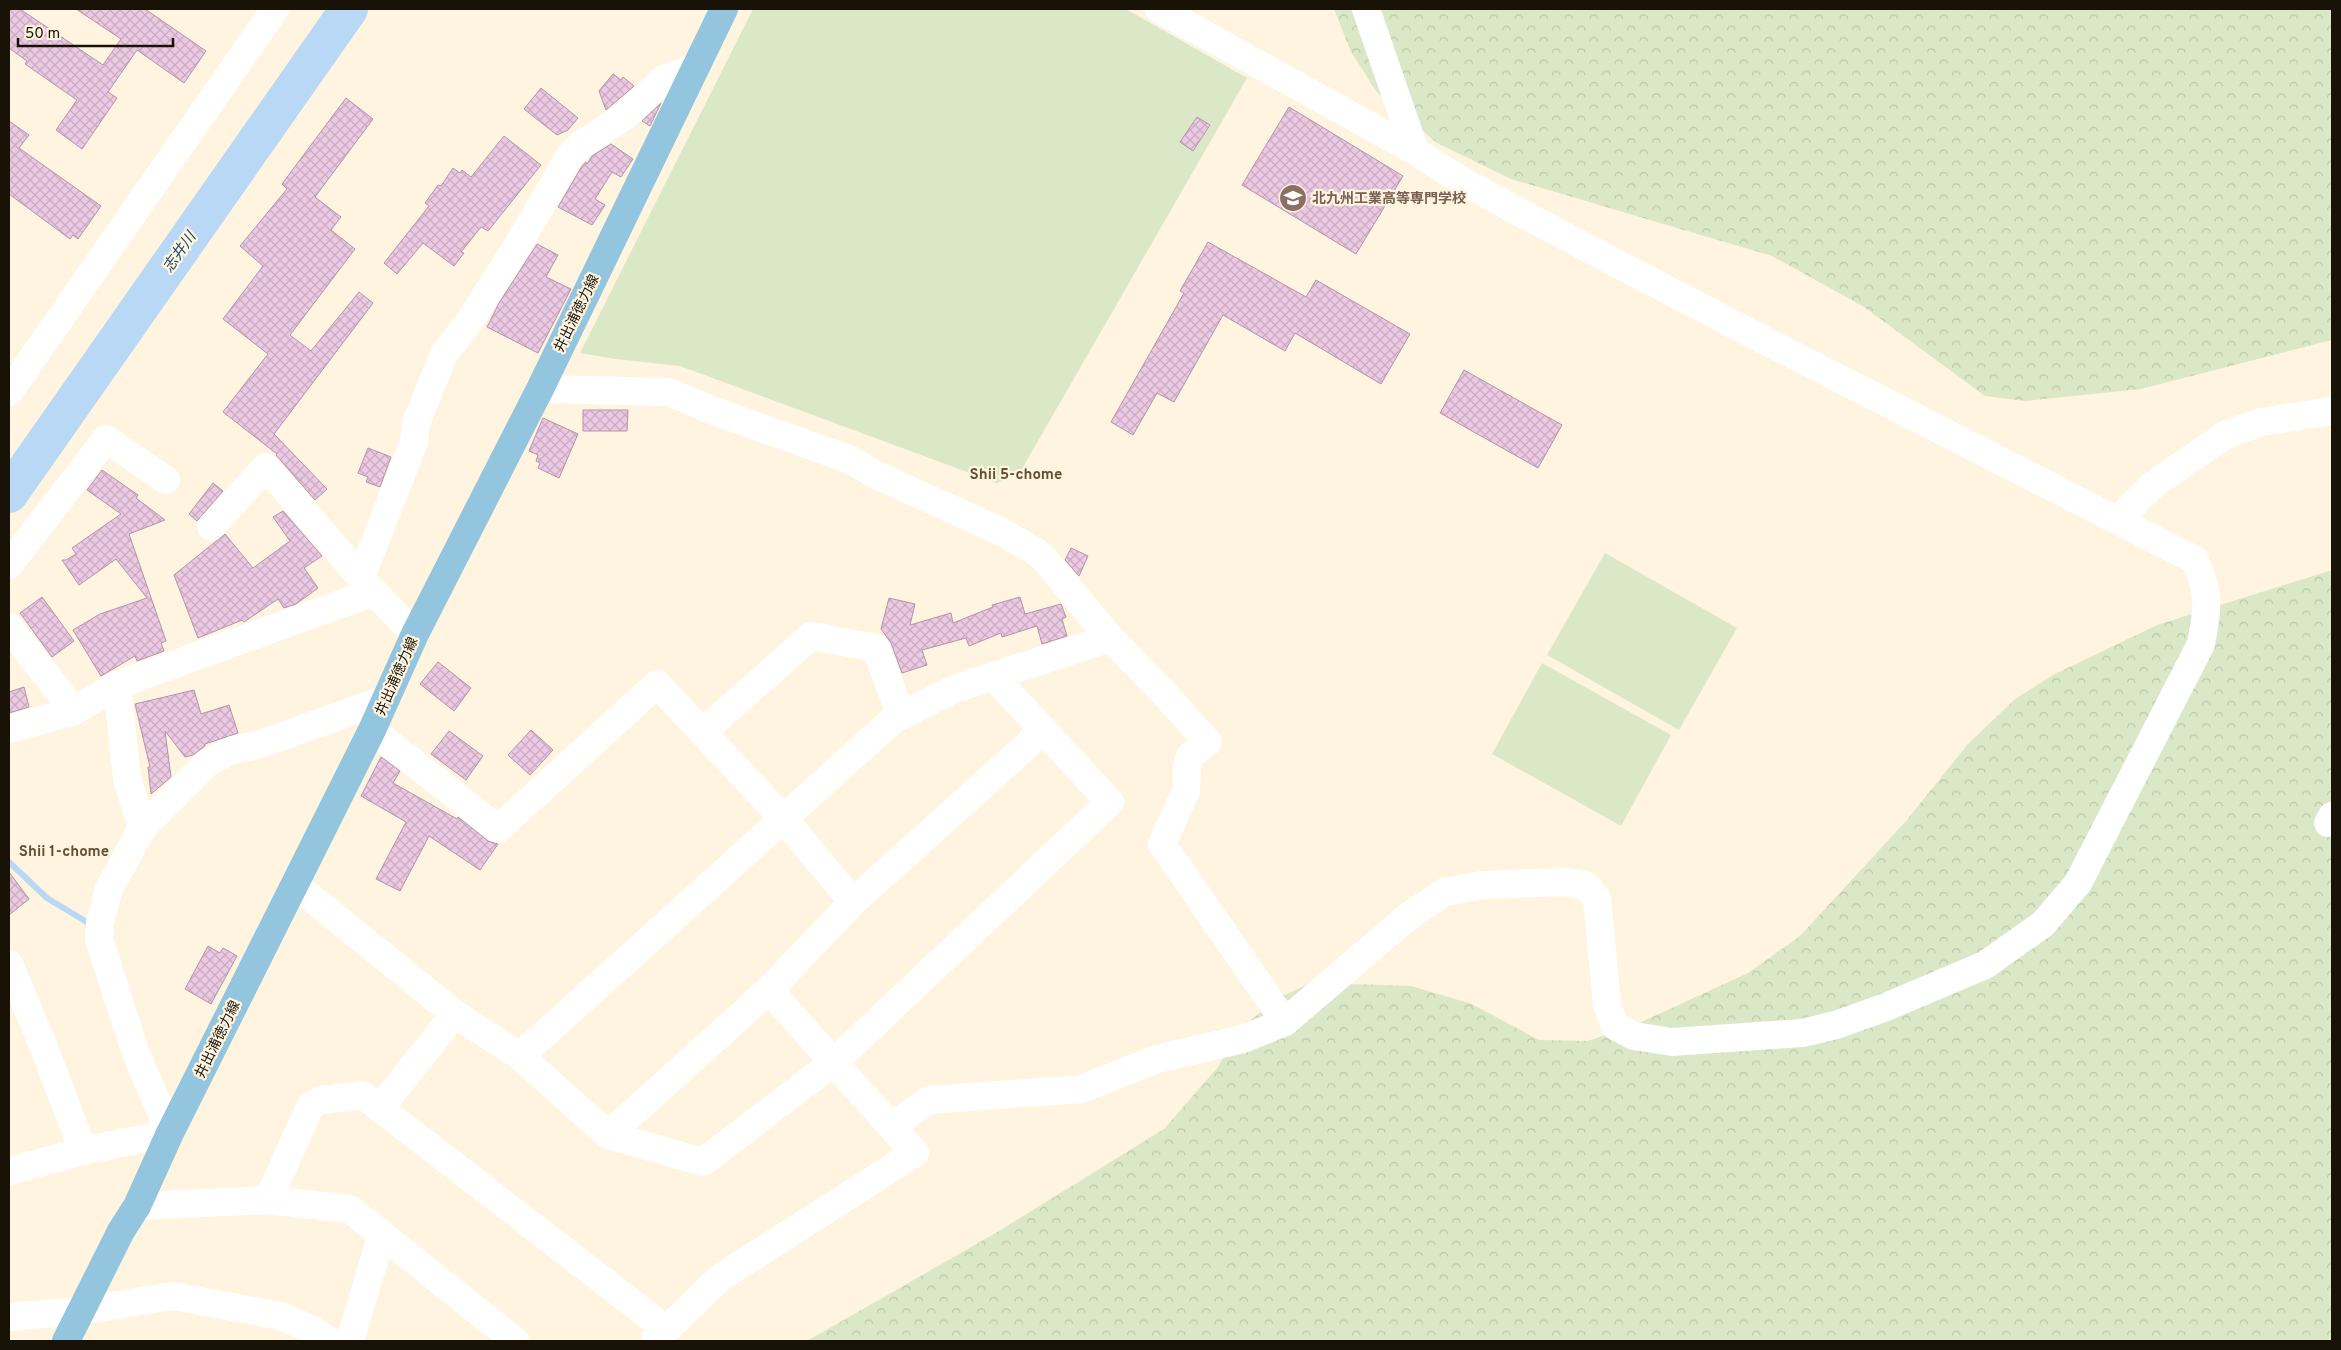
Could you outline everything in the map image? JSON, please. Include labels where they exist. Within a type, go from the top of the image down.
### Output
[{"type":"main road","name":"井出浦徳力線","points":[[66,1341],[121,1231],[137,1206],[170,1133],[372,730],[415,634],[540,389],[724,9]]},
{"type":"street","points":[[9,392],[275,9]]},
{"type":"street","points":[[891,1127],[929,1100],[1081,1089],[1157,1059],[1243,1039],[1285,1022],[1410,915],[1445,892],[1482,885],[1568,882],[1587,886],[1597,899],[1607,1004],[1615,1026],[1634,1036],[1672,1042],[1802,1033],[1836,1025],[1886,1007],[1985,965],[2043,924],[2078,883],[2200,644],[2208,610],[2205,582],[2195,560],[1757,337],[1551,229],[1457,178],[1415,151],[1159,9]]},
{"type":"street","points":[[1366,9],[1415,151]]},
{"type":"street","points":[[368,585],[414,442],[416,423],[444,354],[469,322],[518,246],[570,156],[581,145],[626,115],[664,79],[695,68]]},
{"type":"street","points":[[540,389],[669,392],[706,408],[851,460],[874,474],[1002,532],[1040,555],[1110,638],[1163,692],[1208,742],[1190,756],[1187,767],[1186,791],[1162,844],[1285,1022]]},
{"type":"street","points":[[2118,520],[2153,485],[2225,435],[2261,422],[2332,411]]},
{"type":"street","points":[[9,564],[106,439],[166,480]]},
{"type":"street","points":[[211,527],[266,467],[368,585],[415,634]]},
{"type":"street","points":[[9,729],[74,711],[117,685],[368,585]]},
{"type":"street","points":[[9,627],[74,711]]},
{"type":"street","points":[[703,732],[811,636],[876,648],[901,716]]},
{"type":"street","points":[[520,1056],[894,719],[954,689],[1110,638]]},
{"type":"street","points":[[294,884],[455,1014],[520,1056],[608,1135],[703,1162],[834,1062],[1110,802],[994,676]]},
{"type":"street","points":[[372,730],[498,829],[657,684],[784,819],[853,902]]},
{"type":"street","points":[[117,685],[127,778],[142,828]]},
{"type":"street","points":[[9,1171],[83,1151],[170,1133],[135,1051],[99,939],[100,922],[109,889],[142,828],[207,763],[233,750],[258,745],[386,699]]},
{"type":"street","points":[[608,1135],[768,990],[853,902],[1044,730]]},
{"type":"street","points":[[9,964],[43,1045],[83,1151]]},
{"type":"street","points":[[268,1200],[312,1105],[321,1100],[363,1095],[661,1335],[721,1277],[914,1152],[768,990]]},
{"type":"street","points":[[380,1108],[455,1014]]},
{"type":"street","points":[[137,1206],[268,1200],[350,1209],[515,1341]]},
{"type":"street","points":[[350,1341],[382,1234]]},
{"type":"street","points":[[9,1317],[80,1311],[173,1296],[281,1316],[313,1330],[329,1341]]},
{"type":"green space","points":[[753,9],[1126,9],[1247,78],[1019,474],[997,483],[680,366],[580,353]]},
{"type":"green space","points":[[1334,9],[2332,9],[2332,340],[2141,389],[2026,401],[1985,396],[1864,307],[1772,256],[1511,179],[1437,143],[1377,92],[1351,52]]},
{"type":"green space","points":[[1605,553],[1737,628],[1679,730],[1547,655]]},
{"type":"green space","points":[[2332,570],[2332,1341],[807,1341],[994,1234],[1164,1129],[1218,1067],[1237,1032],[1276,999],[1306,985],[1411,986],[1472,1004],[1539,1040],[1588,1041],[1637,1024],[1748,973],[1800,936],[1906,821],[1968,744],[2015,699],[2053,675],[2157,625]]},
{"type":"green space","points":[[1542,663],[1671,735],[1621,826],[1492,754]]},
{"type":"building","points":[[9,9],[20,9],[103,65],[121,39],[76,9],[145,9],[206,51],[184,83],[137,50],[108,92],[117,98],[82,149],[56,130],[77,100],[25,64],[27,61],[9,48]]},
{"type":"building","points":[[613,74],[621,80],[623,77],[634,86],[606,110],[599,91]]},
{"type":"building","points":[[541,88],[578,118],[568,130],[557,135],[524,109]]},
{"type":"building","points":[[346,98],[373,119],[315,197],[341,217],[331,230],[355,249],[290,335],[311,351],[359,292],[373,303],[274,434],[327,489],[315,500],[277,454],[223,412],[268,354],[223,319],[263,266],[240,246],[287,189],[282,184]]},
{"type":"building","points":[[661,103],[650,126],[642,121]]},
{"type":"building","points":[[1289,107],[1403,176],[1356,254],[1242,185]]},
{"type":"building","points":[[1197,117],[1210,125],[1193,151],[1180,142]]},
{"type":"building","points":[[9,121],[29,135],[19,148],[101,206],[78,239],[73,235],[70,239],[9,194]]},
{"type":"building","points":[[504,136],[541,165],[488,231],[481,227],[461,252],[464,253],[454,266],[423,243],[397,274],[384,263],[429,206],[425,203],[438,185],[441,186],[453,168],[460,173],[462,170],[471,177]]},
{"type":"building","points":[[611,144],[633,159],[621,177],[612,172],[595,199],[605,205],[592,225],[558,207],[582,166],[586,162],[587,164],[592,156]]},
{"type":"building","points":[[1208,242],[1306,297],[1316,280],[1410,334],[1381,384],[1295,333],[1285,351],[1223,315],[1174,402],[1157,393],[1133,435],[1111,422],[1184,293],[1180,291]]},
{"type":"building","points":[[537,244],[558,255],[546,277],[571,289],[538,353],[487,327],[499,303]]},
{"type":"building","points":[[1464,370],[1562,425],[1538,468],[1440,413]]},
{"type":"building","points":[[583,410],[628,410],[627,431],[583,431]]},
{"type":"building","points":[[543,418],[578,434],[559,478],[538,468],[540,463],[536,461],[538,455],[529,451]]},
{"type":"building","points":[[368,448],[391,457],[380,487],[366,482],[368,477],[358,473]]},
{"type":"building","points":[[102,470],[138,495],[136,498],[165,520],[129,534],[166,641],[161,643],[164,651],[137,661],[135,656],[101,676],[73,630],[100,614],[147,598],[116,559],[79,585],[62,560],[66,560],[76,554],[72,548],[121,514],[87,490]]},
{"type":"building","points":[[213,483],[223,491],[197,521],[189,514]]},
{"type":"building","points":[[283,511],[322,556],[304,568],[318,588],[296,604],[284,608],[278,599],[244,622],[242,620],[198,638],[174,575],[225,534],[253,568],[290,541],[273,517]]},
{"type":"building","points":[[1071,548],[1088,556],[1079,576],[1065,560]]},
{"type":"building","points":[[42,597],[74,641],[52,657],[20,613]]},
{"type":"building","points":[[1020,597],[1025,614],[1061,604],[1066,617],[1062,619],[1067,636],[1042,644],[1037,626],[1002,637],[1001,633],[969,646],[966,638],[922,650],[927,665],[902,673],[891,643],[881,629],[889,598],[915,604],[910,625],[951,613],[953,623],[993,607],[992,605]]},
{"type":"building","points":[[438,662],[471,688],[454,711],[420,684]]},
{"type":"building","points":[[24,687],[29,707],[9,713],[9,692]]},
{"type":"building","points":[[194,690],[201,714],[229,705],[238,733],[205,744],[193,755],[185,757],[165,731],[171,777],[151,794],[148,767],[150,767],[135,704]]},
{"type":"building","points":[[531,730],[553,750],[530,775],[508,755]]},
{"type":"building","points":[[449,731],[483,756],[466,780],[431,754]]},
{"type":"building","points":[[381,757],[400,771],[393,783],[457,819],[458,817],[488,841],[498,844],[480,870],[429,836],[400,891],[376,879],[406,822],[361,796]]},
{"type":"building","points":[[9,872],[29,899],[9,915]]},
{"type":"building","points":[[208,946],[220,953],[223,948],[237,956],[211,1004],[185,989]]},
{"type":"waterway","name":"志井川","points":[[9,494],[349,9]]},
{"type":"waterway","points":[[9,862],[47,898],[90,924]]},
{"type":"place","name":"北九州工業高等専門学校","points":[[1293,198]]},
{"type":"district","name":"Shii 5-chome","points":[[1016,474]]},
{"type":"district","name":"Shii 1-chome","points":[[64,851]]}]
